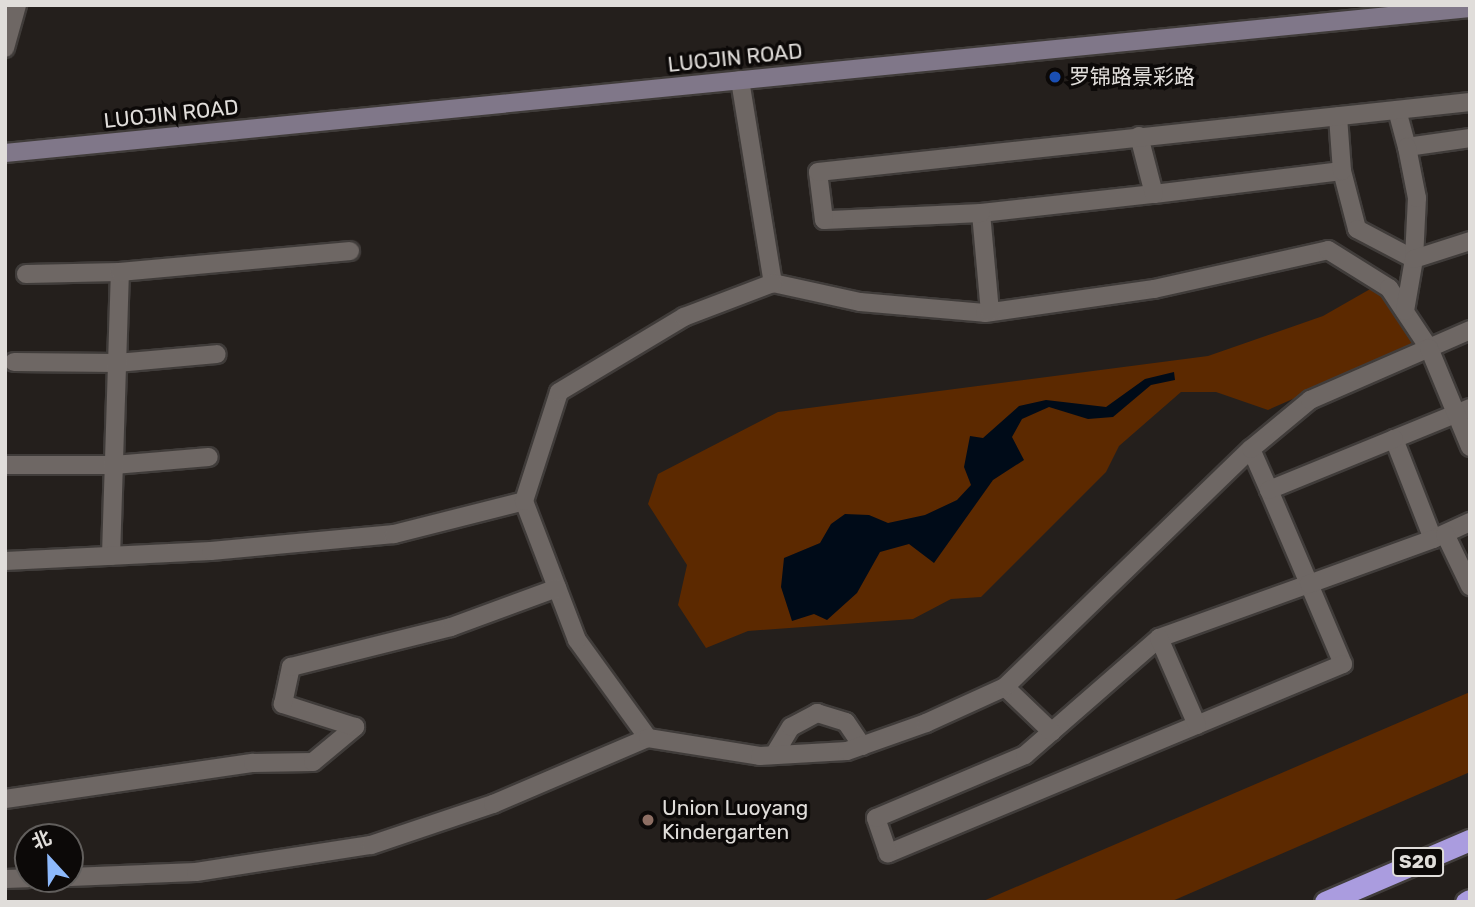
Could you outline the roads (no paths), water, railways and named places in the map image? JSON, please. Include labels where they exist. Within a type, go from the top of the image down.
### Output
[{"type":"highway","name":"S20","points":[[1325,902],[1470,840]]},
{"type":"street","points":[[5,48],[17,5]]},
{"type":"street","name":"LUOJIN ROAD","points":[[5,153],[1470,8]]},
{"type":"street","points":[[740,80],[773,283]]},
{"type":"street","points":[[1342,171],[981,213],[824,220],[818,172],[1470,102]]},
{"type":"street","points":[[1396,110],[1407,147],[1417,198],[1414,259],[1405,312]]},
{"type":"street","points":[[1338,116],[1342,171],[1357,229],[1414,259],[1470,242]]},
{"type":"street","points":[[1139,136],[1154,194]]},
{"type":"street","points":[[1407,147],[1470,138]]},
{"type":"street","points":[[981,213],[990,312]]},
{"type":"street","points":[[648,738],[577,640],[524,501],[559,392],[684,317],[773,283],[860,302],[990,312],[1154,289],[1328,250],[1389,288],[1429,348],[1463,411],[1470,447]]},
{"type":"street","points":[[26,274],[120,272],[350,251]]},
{"type":"street","points":[[111,556],[120,272]]},
{"type":"street","points":[[84,876],[196,872],[371,845],[493,804],[648,738],[774,755],[862,746],[926,723],[1005,687],[1251,449],[1310,400],[1470,330]]},
{"type":"street","points":[[14,362],[117,363],[217,354]]},
{"type":"street","points":[[1269,490],[1463,411]]},
{"type":"street","points":[[1394,439],[1439,537],[1470,586]]},
{"type":"street","points":[[1251,449],[1269,490],[1309,584],[1343,664],[888,853],[876,817],[1025,755],[1159,638],[1309,584],[1439,537],[1470,522]]},
{"type":"street","points":[[5,465],[114,465],[209,457]]},
{"type":"street","points":[[5,561],[111,556],[394,534],[524,501]]},
{"type":"street","points":[[5,799],[253,763],[313,762],[355,727],[283,704],[291,667],[451,627],[557,588]]},
{"type":"street","points":[[1159,638],[1197,725]]},
{"type":"street","points":[[1005,687],[1052,732]]},
{"type":"street","points":[[774,755],[791,727],[817,713],[846,722],[862,746]]},
{"type":"water","points":[[1174,372],[1175,380],[1151,385],[1113,417],[1088,419],[1049,407],[1022,419],[1012,437],[1024,460],[993,480],[934,563],[909,544],[880,552],[857,593],[827,620],[814,614],[792,621],[781,587],[784,558],[820,543],[831,524],[845,514],[869,515],[888,523],[925,515],[957,500],[971,485],[964,467],[970,436],[983,438],[1019,406],[1046,400],[1106,407],[1145,379]]},
{"type":"place","name":"罗锦路景彩路","points":[[1055,77]]},
{"type":"place","name":"Union Luoyang Kindergarten","points":[[648,820]]}]
